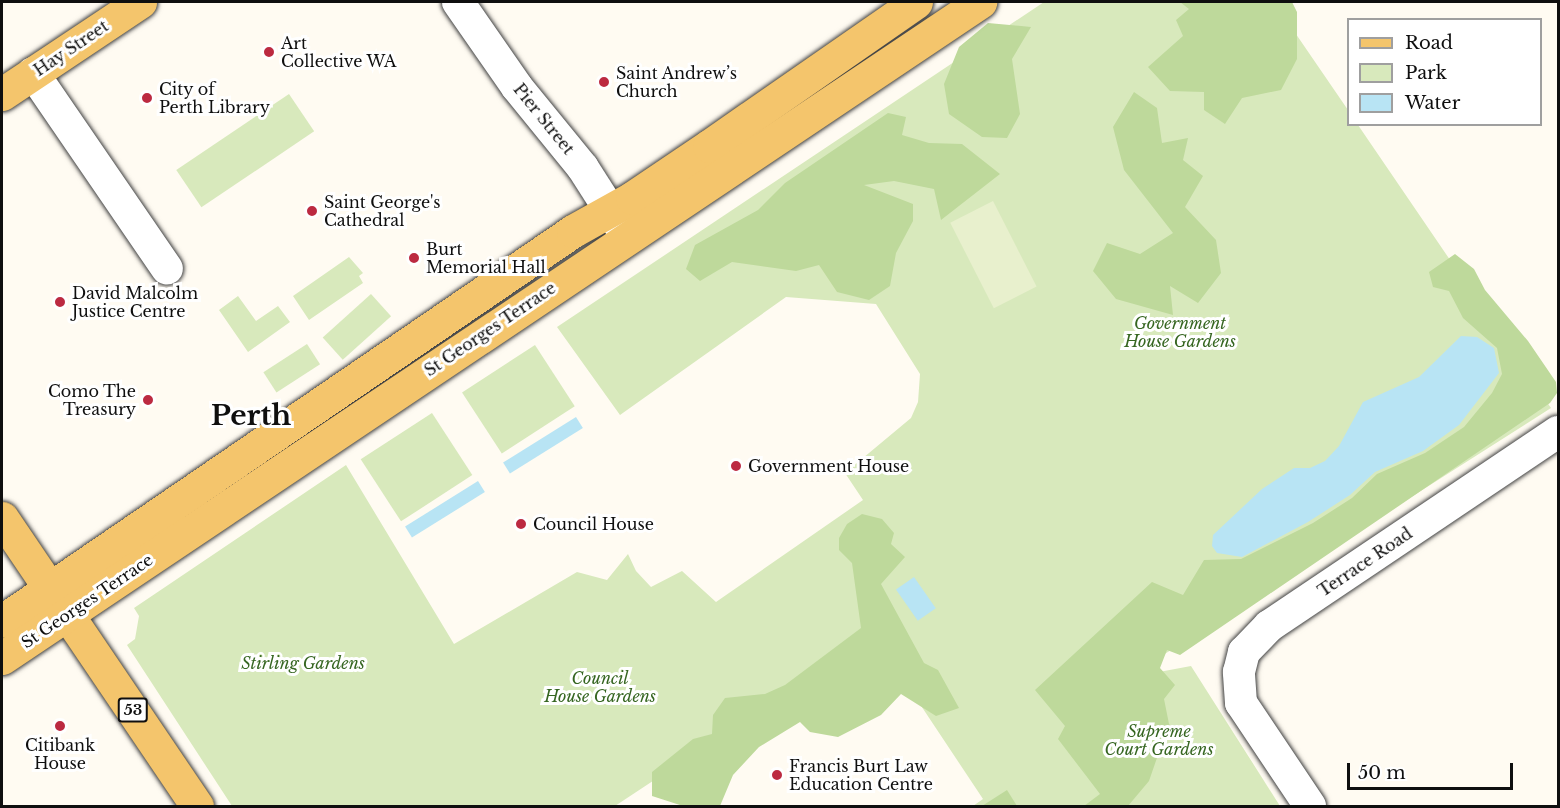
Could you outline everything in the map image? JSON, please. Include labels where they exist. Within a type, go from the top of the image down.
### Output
[{"type":"main road","name":"Hay Street","points":[[2,94],[140,2]]},
{"type":"main road","name":"St Georges Terrace","points":[[2,658],[59,602],[573,231],[610,210],[916,2]]},
{"type":"main road","name":"St Georges Terrace","points":[[2,621],[59,602],[628,237],[980,2]]},
{"type":"main road","name":"53","points":[[2,518],[197,807]]},
{"type":"street","name":"Pier Street","points":[[459,2],[518,87],[583,168],[628,237]]},
{"type":"street","points":[[33,73],[167,269]]},
{"type":"street","name":"Terrace Road","points":[[1310,807],[1256,729],[1241,703],[1239,672],[1252,642],[1269,626],[1558,432]]},
{"type":"green space","name":"Government House Gardens","points":[[1044,2],[1274,2],[1347,109],[1347,126],[1359,126],[1551,408],[1127,678],[1191,666],[1280,806],[973,806],[983,799],[874,635],[615,806],[232,806],[127,645],[135,639],[139,616],[134,608],[346,465],[454,644],[577,572],[607,580],[628,554],[636,571],[651,587],[682,571],[716,602],[863,500],[845,473],[911,418],[918,402],[920,374],[876,304],[786,297],[620,415],[557,327]]},
{"type":"green space","points":[[1180,2],[1292,2],[1297,12],[1297,59],[1281,90],[1242,98],[1225,124],[1204,110],[1204,92],[1170,91],[1148,67],[1183,36],[1176,20],[1189,9]]},
{"type":"green space","points":[[988,23],[1031,27],[1012,59],[1020,114],[1007,138],[982,137],[949,114],[944,84],[959,47]]},
{"type":"green space","points":[[1134,92],[1157,108],[1162,143],[1188,138],[1183,160],[1203,176],[1185,207],[1216,240],[1221,273],[1198,303],[1170,286],[1173,315],[1116,299],[1093,271],[1107,243],[1140,254],[1173,233],[1124,170],[1113,127]]},
{"type":"green space","points":[[289,94],[314,131],[201,207],[176,170]]},
{"type":"green space","points":[[888,113],[906,117],[902,135],[929,143],[962,144],[1000,174],[941,220],[934,189],[894,181],[864,185],[913,204],[913,221],[896,253],[890,286],[869,300],[837,292],[819,265],[796,271],[732,262],[700,281],[686,269],[695,245],[758,210],[785,183]]},
{"type":"green space","points":[[993,201],[1037,287],[994,308],[950,223]]},
{"type":"green space","name":"Supreme Court Gardens","points":[[1455,254],[1474,269],[1485,290],[1528,341],[1556,382],[1557,393],[1550,403],[1180,655],[1167,650],[1160,668],[1175,685],[1164,699],[1169,724],[1175,730],[1159,752],[1149,781],[1128,806],[1084,806],[1100,794],[1058,739],[1065,726],[1035,690],[1152,582],[1183,595],[1204,560],[1241,559],[1313,523],[1352,498],[1377,474],[1425,453],[1464,427],[1492,393],[1502,374],[1497,348],[1463,318],[1449,291],[1433,287],[1429,272]]},
{"type":"green space","points":[[349,257],[363,273],[359,276],[363,283],[309,320],[293,296]]},
{"type":"green space","points":[[371,294],[391,316],[343,360],[323,337]]},
{"type":"green space","points":[[238,296],[256,321],[278,306],[290,322],[248,352],[219,310]]},
{"type":"green space","points":[[307,344],[320,364],[276,392],[263,372]]},
{"type":"green space","points":[[535,345],[575,406],[502,454],[462,392]]},
{"type":"green space","points":[[432,413],[472,475],[401,521],[361,459]]},
{"type":"green space","points":[[862,514],[882,519],[894,533],[891,544],[905,557],[881,584],[924,663],[938,670],[959,708],[936,716],[901,694],[881,715],[838,737],[810,732],[800,722],[759,747],[733,775],[720,806],[683,806],[652,796],[652,772],[693,739],[712,734],[713,715],[725,698],[765,694],[785,685],[861,628],[852,563],[839,550],[839,538],[847,524]]},
{"type":"green space","points":[[1007,790],[1017,806],[982,806]]},
{"type":"water","points":[[1461,336],[1477,337],[1494,348],[1499,373],[1459,425],[1423,451],[1375,472],[1350,495],[1308,522],[1242,557],[1217,553],[1212,546],[1213,535],[1262,489],[1294,468],[1310,468],[1325,461],[1339,446],[1363,402],[1419,377]]},
{"type":"water","points":[[576,417],[583,428],[510,474],[503,463]]},
{"type":"water","points":[[478,481],[485,492],[412,538],[405,527]]},
{"type":"water","points":[[914,577],[936,608],[918,621],[896,590]]},
{"type":"place","name":"Art Collective WA","points":[[269,52]]},
{"type":"place","name":"Saint Andrew’s Church","points":[[604,82]]},
{"type":"place","name":"City of Perth Library","points":[[147,98]]},
{"type":"place","name":"Saint George's Cathedral","points":[[312,211]]},
{"type":"place","name":"Burt Memorial Hall","points":[[414,258]]},
{"type":"place","name":"David Malcolm Justice Centre","points":[[60,302]]},
{"type":"place","name":"Como The Treasury","points":[[148,400]]},
{"type":"place","name":"Government House","points":[[736,466]]},
{"type":"place","name":"Council House","points":[[521,524]]},
{"type":"place","name":"Citibank House","points":[[60,726]]},
{"type":"place","name":"Francis Burt Law Education Centre","points":[[777,775]]},
{"type":"district","name":"Perth","points":[[251,416]]},
{"type":"park label","name":"Stirling Gardens","points":[[303,663]]},
{"type":"park label","name":"Council House Gardens","points":[[600,687]]}]
